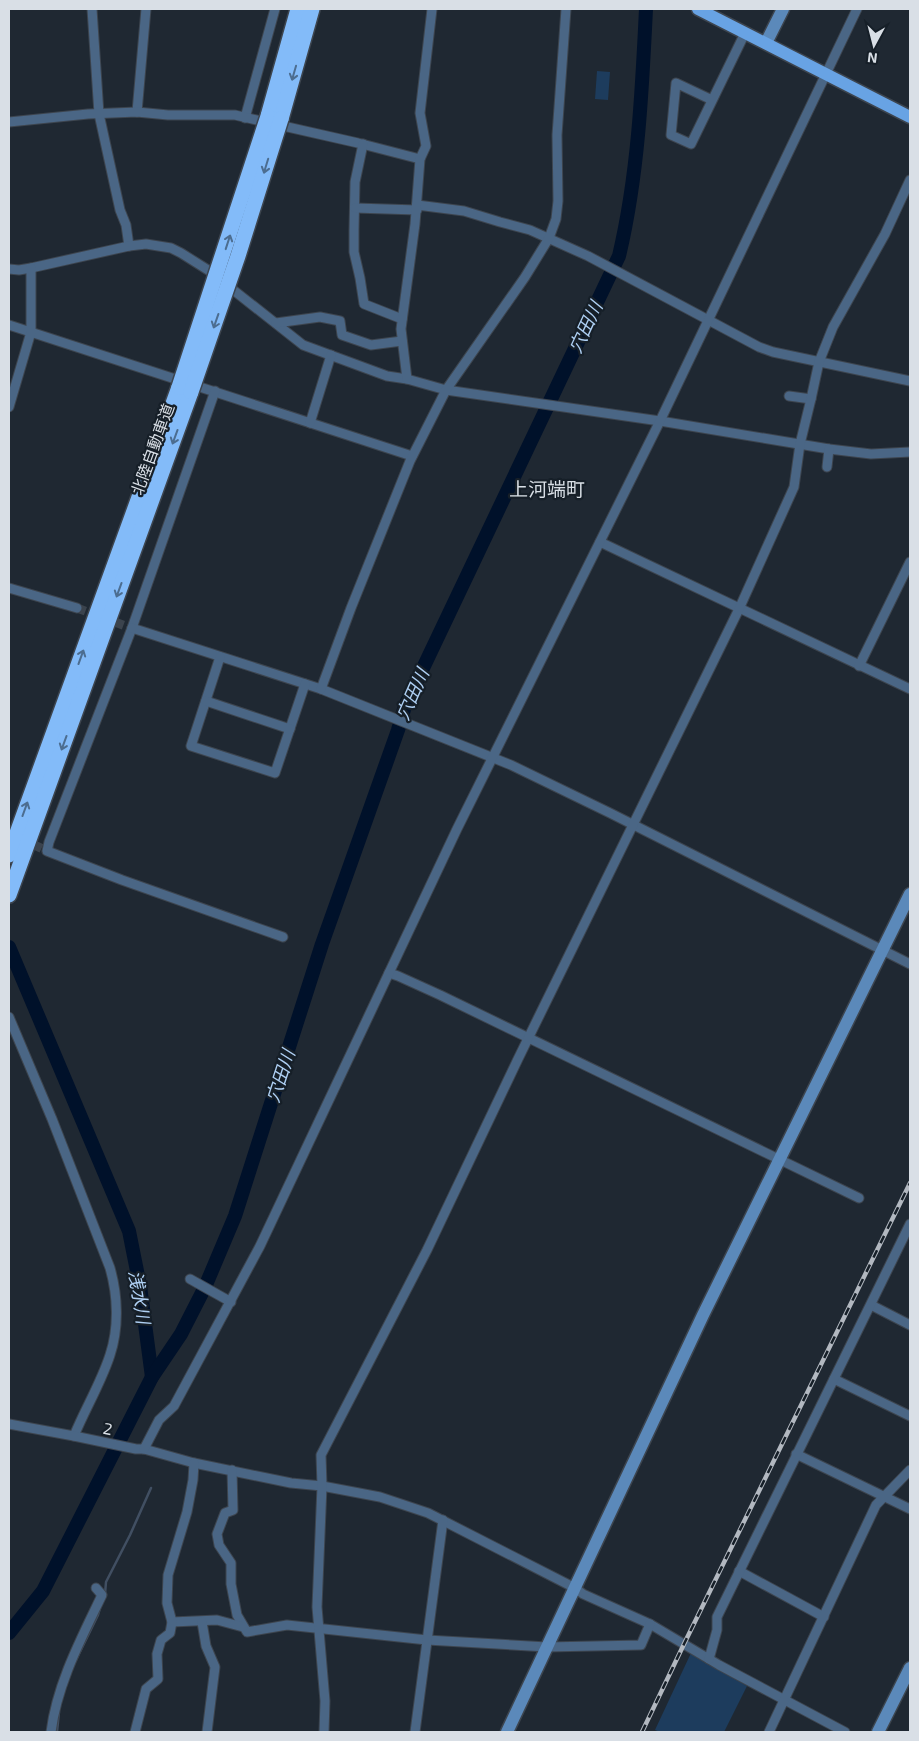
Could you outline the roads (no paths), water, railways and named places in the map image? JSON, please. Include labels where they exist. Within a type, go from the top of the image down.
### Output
[{"type":"highway","name":"北陸自動車道","points":[[9,855],[185,390],[238,256],[274,118],[298,9]]},
{"type":"highway","name":"北陸自動車道","points":[[274,118],[301,51],[313,9]]},
{"type":"highway","name":"北陸自動車道","points":[[9,894],[185,390]]},
{"type":"main road","points":[[698,9],[910,117]]},
{"type":"street","points":[[92,9],[98,114],[120,210],[126,226],[129,246]]},
{"type":"street","points":[[137,112],[146,9]]},
{"type":"street","points":[[245,118],[275,9]]},
{"type":"street","points":[[407,379],[406,357],[402,341],[402,319],[417,208],[420,159],[426,146],[420,112],[432,9]]},
{"type":"street","points":[[321,689],[351,608],[412,456],[446,390],[503,310],[549,238],[556,219],[558,201],[557,135],[566,9]]},
{"type":"street","points":[[766,43],[782,9]]},
{"type":"street","points":[[140,1449],[160,1420],[174,1406],[260,1246],[492,758],[660,421],[856,9]]},
{"type":"street","points":[[712,100],[676,83],[672,135],[690,144],[712,100],[745,33]]},
{"type":"street","points":[[9,122],[137,112],[168,115],[235,115],[420,159]]},
{"type":"street","points":[[363,144],[355,182],[354,252],[364,304],[402,319]]},
{"type":"street","points":[[324,1732],[325,1701],[316,1607],[322,1486],[321,1455],[427,1250],[528,1038],[739,609],[794,487],[800,444],[810,399],[819,362],[832,327],[885,234],[910,180]]},
{"type":"street","points":[[355,208],[417,208],[464,211],[530,230],[588,256],[759,347],[773,352],[910,381]]},
{"type":"street","points":[[9,269],[31,268],[129,246],[146,244],[170,248],[208,270],[303,345],[387,376],[407,379],[446,390],[660,421],[829,449],[871,454],[910,452]]},
{"type":"street","points":[[9,407],[31,332],[31,268]]},
{"type":"street","points":[[276,323],[320,317],[340,321],[342,335],[371,345],[402,341]]},
{"type":"street","points":[[9,325],[412,456]]},
{"type":"street","points":[[310,423],[331,355]]},
{"type":"street","points":[[215,391],[132,628],[47,851],[122,880],[283,937]]},
{"type":"street","points":[[789,396],[810,399]]},
{"type":"street","points":[[827,467],[829,449]]},
{"type":"street","points":[[600,542],[910,689]]},
{"type":"street","points":[[859,666],[910,562]]},
{"type":"street","points":[[9,588],[77,608]]},
{"type":"street","points":[[132,628],[141,632]]},
{"type":"street","points":[[132,628],[321,689],[542,779],[910,964]]},
{"type":"street","points":[[220,657],[191,746],[275,773],[305,684]]},
{"type":"street","points":[[206,701],[290,729]]},
{"type":"street","points":[[507,1732],[703,1315],[910,894]]},
{"type":"street","points":[[389,973],[528,1038],[858,1198]]},
{"type":"street","points":[[9,1017],[52,1119],[114,1282],[117,1307],[112,1350],[74,1436]]},
{"type":"street","points":[[708,1659],[717,1630],[717,1617],[738,1572],[909,1230]]},
{"type":"street","points":[[190,1279],[230,1302]]},
{"type":"street","points":[[871,1305],[910,1325]]},
{"type":"street","points":[[834,1379],[910,1416]]},
{"type":"street","name":"2","points":[[9,1424],[140,1449],[194,1463],[291,1483],[322,1486],[380,1497],[428,1513],[575,1588],[583,1594],[650,1624],[708,1659],[845,1732]]},
{"type":"street","points":[[796,1454],[910,1510]]},
{"type":"street","points":[[136,1732],[146,1688],[158,1679],[157,1654],[161,1640],[170,1633],[172,1622],[167,1602],[168,1575],[187,1512],[194,1463]]},
{"type":"street","points":[[232,1470],[233,1510],[225,1513],[217,1534],[219,1545],[230,1563],[237,1615],[247,1632],[287,1624],[427,1640],[547,1647],[641,1645],[650,1624]]},
{"type":"street","points":[[769,1732],[876,1505],[910,1470]]},
{"type":"street","points":[[415,1732],[443,1520]]},
{"type":"street","points":[[738,1572],[824,1617]]},
{"type":"street","points":[[50,1732],[55,1705],[75,1652],[102,1595],[96,1588]]},
{"type":"street","points":[[172,1622],[217,1620],[243,1627]]},
{"type":"street","points":[[202,1622],[206,1646],[215,1667],[208,1732]]},
{"type":"street","points":[[878,1732],[910,1668]]},
{"type":"waterway","name":"穴田川","points":[[9,1633],[43,1591],[152,1377],[181,1334],[205,1287],[235,1216],[322,944],[405,706],[619,256],[635,165],[641,103],[646,9]]},
{"type":"waterway","name":"浅水川","points":[[9,947],[129,1231],[140,1286],[152,1377]]},
{"type":"waterway","points":[[105,1594],[106,1582],[151,1488]]},
{"type":"waterway","points":[[76,1660],[100,1608]]},
{"type":"waterway","points":[[57,1732],[59,1712]]},
{"type":"tunnel","points":[[77,608],[139,631]]},
{"type":"tunnel","points":[[9,833],[47,851]]},
{"type":"railway","points":[[642,1732],[910,1183]]},
{"type":"district","name":"上河端町","points":[[547,488]]}]
